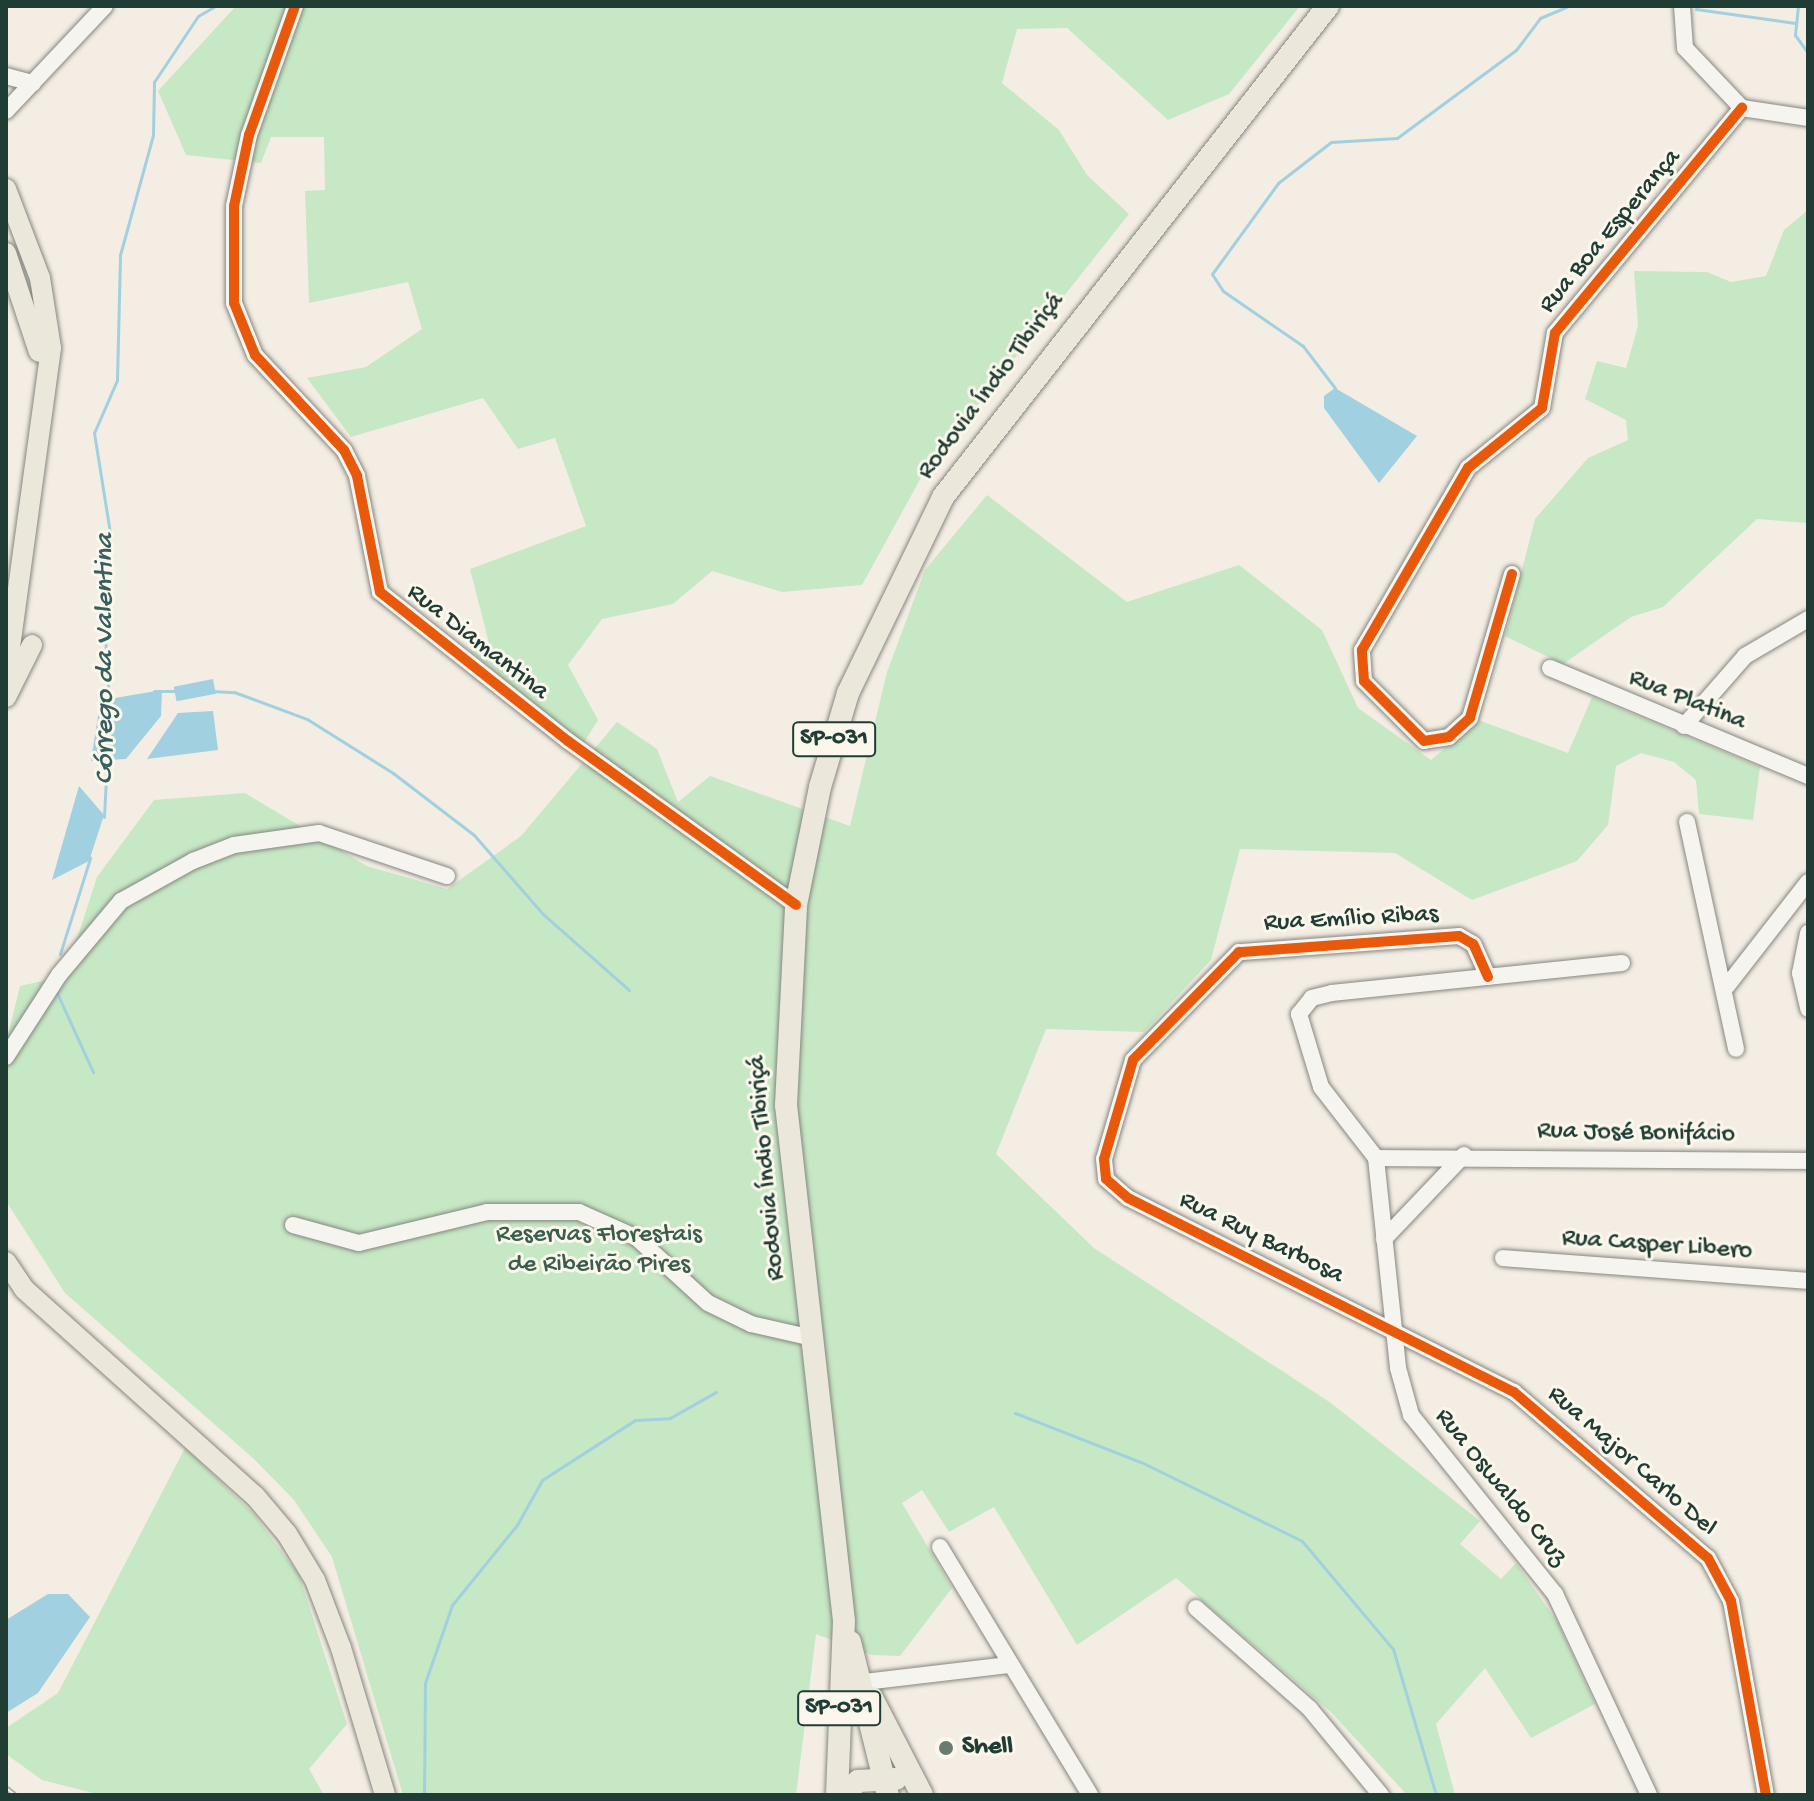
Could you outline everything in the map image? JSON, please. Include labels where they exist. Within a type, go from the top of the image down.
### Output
[{"type":"highway","name":"Rodovia Índio Tibiriçá","points":[[846,1790],[844,1621],[786,1105],[796,905],[848,693],[943,497],[1061,337],[1328,6]]},
{"type":"highway","name":"Rodovia Índio Tibiriçá","points":[[844,1621],[886,1789]]},
{"type":"highway","points":[[855,1661],[921,1795]]},
{"type":"highway","points":[[846,1790],[886,1789],[921,1795]]},
{"type":"main road","points":[[6,189],[28,237],[49,327],[43,412],[6,677]]},
{"type":"main road","points":[[6,253],[36,331],[43,412]]},
{"type":"main road","points":[[6,697],[32,645]]},
{"type":"main road","points":[[6,1262],[44,1308],[255,1496],[287,1534],[315,1580],[341,1648],[385,1795]]},
{"type":"street","points":[[7,112],[105,6]]},
{"type":"street","name":"Rua Diamantina","points":[[295,6],[249,135],[234,206],[234,303],[255,355],[344,450],[357,476],[380,592],[568,741],[796,905]]},
{"type":"street","points":[[1682,6],[1685,48],[1742,108],[1808,118]]},
{"type":"street","points":[[6,76],[33,83]]},
{"type":"street","name":"Rua Boa Esperança","points":[[1512,574],[1470,718],[1433,743],[1372,692],[1360,670],[1362,650],[1459,480],[1542,408],[1555,333],[1742,108]]},
{"type":"street","points":[[1684,726],[1745,656],[1808,619]]},
{"type":"street","name":"Rua Platina","points":[[1550,668],[1808,776]]},
{"type":"street","points":[[1687,822],[1727,986],[1736,1049]]},
{"type":"street","points":[[6,1057],[59,975],[121,901],[193,861],[234,845],[319,833],[447,876]]},
{"type":"street","points":[[1727,986],[1808,882]]},
{"type":"street","points":[[1808,933],[1800,973],[1808,1009]]},
{"type":"street","name":"Rua Emílio Ribas","points":[[1111,1187],[1104,1159],[1129,1067],[1239,952],[1459,936],[1473,944],[1488,977]]},
{"type":"street","points":[[1376,1158],[1321,1087],[1307,1050],[1301,1008],[1332,993],[1622,963]]},
{"type":"street","points":[[1384,1239],[1464,1155]]},
{"type":"street","name":"Rua José Bonifácio","points":[[1376,1158],[1464,1155],[1808,1161]]},
{"type":"street","name":"Rua Oswaldo Cruz","points":[[1376,1158],[1393,1327],[1411,1415],[1555,1594],[1649,1795]]},
{"type":"street","name":"Rua Ruy Barbosa","points":[[1111,1187],[1393,1327]]},
{"type":"street","points":[[293,1225],[359,1243],[487,1212],[579,1212],[637,1238],[708,1303],[751,1324],[812,1338]]},
{"type":"street","name":"Rua Casper Libero","points":[[1503,1258],[1808,1281]]},
{"type":"street","name":"Rua Major Carlo Del","points":[[1393,1327],[1514,1392],[1708,1558],[1731,1601],[1766,1795]]},
{"type":"street","points":[[940,1547],[1090,1795]]},
{"type":"street","points":[[1196,1608],[1310,1709],[1381,1795]]},
{"type":"street","points":[[869,1691],[904,1681],[1009,1665]]},
{"type":"green space","points":[[236,6],[1300,6],[1229,94],[1168,120],[1067,28],[1017,29],[1002,83],[1059,130],[1087,175],[1129,214],[923,474],[862,585],[782,592],[712,571],[673,604],[602,619],[568,665],[598,720],[583,744],[468,649],[489,643],[470,569],[586,526],[555,438],[518,449],[483,398],[351,437],[307,378],[366,367],[422,329],[408,282],[309,303],[305,191],[325,190],[324,137],[271,137],[261,163],[186,155],[158,91]]},
{"type":"green space","points":[[1808,210],[1808,523],[1757,519],[1663,607],[1631,617],[1563,664],[1505,636],[1535,519],[1588,458],[1628,440],[1626,420],[1585,399],[1597,361],[1626,368],[1638,326],[1634,271],[1707,272],[1731,282],[1766,276],[1784,230]]},
{"type":"green space","name":"Reservas Florestais de Ribeirão Pires","points":[[987,495],[1127,602],[1239,565],[1322,630],[1358,708],[1431,760],[1478,720],[1568,753],[1592,697],[1760,767],[1753,820],[1699,814],[1696,780],[1674,762],[1641,753],[1616,766],[1608,825],[1577,861],[1472,900],[1395,853],[1240,849],[1211,960],[1144,1032],[1046,1029],[996,1154],[1094,1248],[1331,1403],[1480,1521],[1460,1544],[1501,1579],[1516,1563],[1558,1623],[1595,1704],[1531,1738],[1485,1668],[1436,1724],[1455,1795],[1407,1795],[1332,1713],[1176,1578],[1077,1645],[994,1507],[949,1532],[922,1490],[902,1503],[952,1588],[900,1656],[872,1655],[816,1634],[796,1795],[403,1795],[332,1557],[294,1500],[254,1459],[65,1293],[6,1201],[6,1042],[20,986],[65,976],[97,877],[154,800],[245,793],[367,866],[447,889],[521,836],[617,722],[657,749],[678,802],[710,776],[850,826],[887,672],[925,570]]},
{"type":"green space","points":[[185,1448],[253,1513],[299,1575],[347,1724],[309,1769],[324,1795],[101,1795],[42,1780],[6,1754],[6,1728],[58,1693]]},
{"type":"water","points":[[1335,388],[1417,436],[1379,483],[1324,408],[1324,396]]},
{"type":"water","points":[[213,679],[216,694],[177,701],[174,687]]},
{"type":"water","points":[[162,690],[161,716],[126,759],[91,761],[98,716],[109,699]]},
{"type":"water","points":[[213,711],[218,750],[147,759],[178,713]]},
{"type":"water","points":[[79,786],[104,815],[89,861],[52,880]]},
{"type":"water","points":[[48,1594],[68,1594],[90,1617],[38,1693],[6,1713],[6,1620]]},
{"type":"waterway","name":"Córrego da Valentina","points":[[109,701],[102,587],[111,539],[94,433],[117,380],[120,255],[153,135],[154,82],[198,16],[215,6]]},
{"type":"waterway","points":[[1335,388],[1303,346],[1223,291],[1212,274],[1278,183],[1331,142],[1397,138],[1516,50],[1540,18],[1568,6]]},
{"type":"waterway","points":[[1798,6],[1795,35],[1808,53]]},
{"type":"waterway","points":[[1696,9],[1795,23]]},
{"type":"waterway","points":[[154,691],[176,691]]},
{"type":"waterway","points":[[212,691],[234,692],[307,719],[393,773],[474,835],[543,914],[629,990]]},
{"type":"waterway","name":"Córrego da Valentina","points":[[104,817],[107,757]]},
{"type":"waterway","name":"Córrego da Valentina","points":[[60,954],[90,858]]},
{"type":"waterway","name":"Córrego da Valentina","points":[[57,993],[93,1072]]},
{"type":"waterway","points":[[424,1795],[425,1683],[452,1605],[517,1525],[542,1480],[635,1420],[670,1418],[716,1392]]},
{"type":"waterway","points":[[1015,1413],[1141,1462],[1302,1541],[1393,1649],[1436,1795]]},
{"type":"railway","points":[[6,1788],[15,1795]]},
{"type":"cycle path","points":[[295,6],[249,135],[234,206],[234,303],[255,355],[344,450],[357,476],[380,592],[568,741],[796,905]]},
{"type":"cycle path","points":[[1512,574],[1470,718],[1449,737],[1424,741],[1364,681],[1362,650],[1468,468],[1542,408],[1555,333],[1742,108]]},
{"type":"cycle path","points":[[1488,977],[1473,944],[1459,936],[1239,952],[1133,1060],[1104,1159],[1106,1179],[1128,1198],[1514,1392],[1708,1558],[1731,1601],[1766,1795]]},
{"type":"place","name":"Shell","points":[[946,1748]]}]
